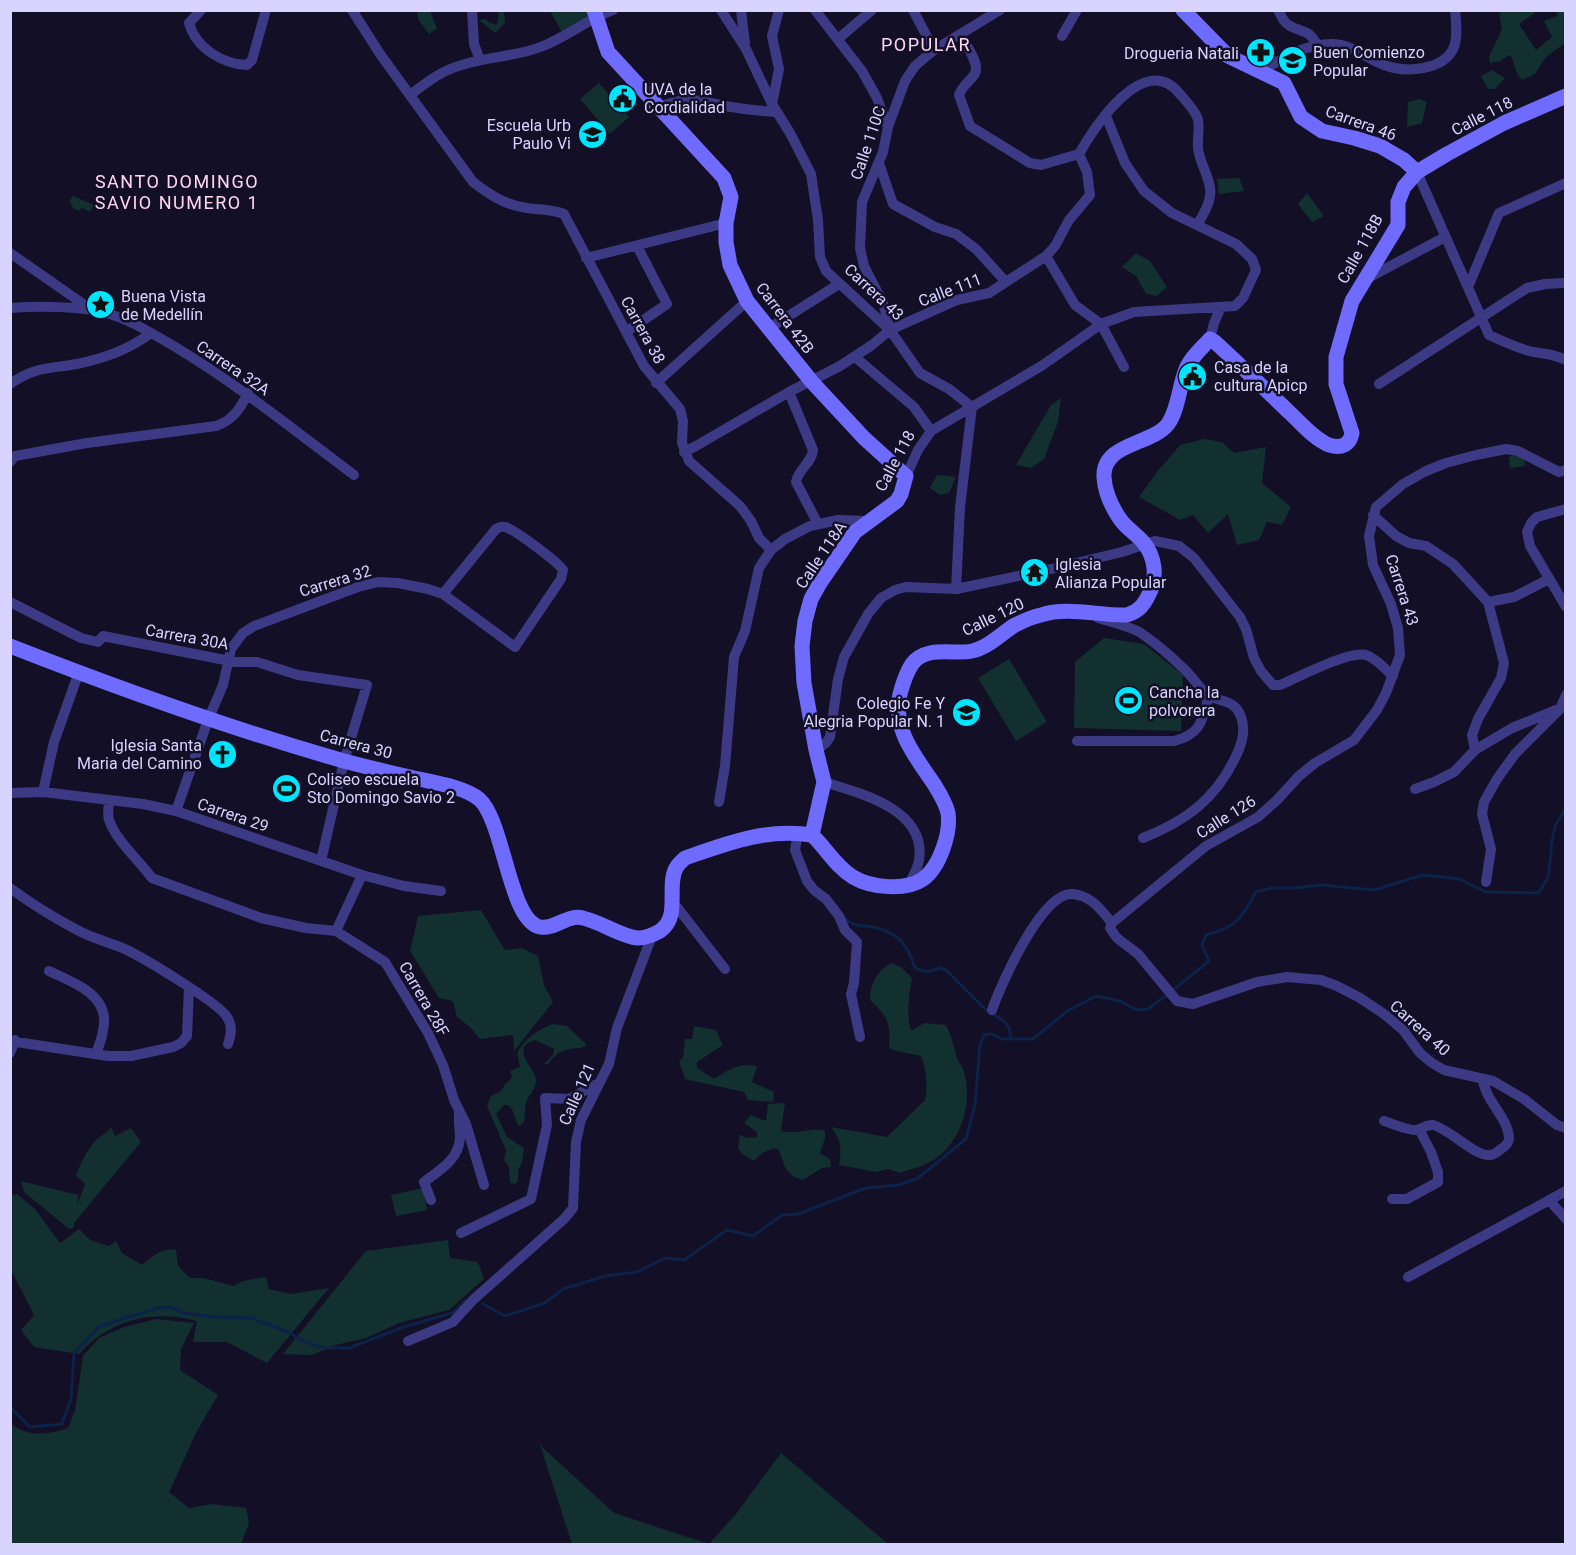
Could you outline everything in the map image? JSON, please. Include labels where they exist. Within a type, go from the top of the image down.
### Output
[{"type":"street","points":[[201,10],[191,18],[189,23],[198,42],[221,59],[247,65],[252,60],[266,10]]},
{"type":"street","points":[[472,10],[474,44],[480,60]]},
{"type":"street","points":[[356,11],[410,95],[442,72],[480,60],[510,56],[545,46],[595,13],[613,10]]},
{"type":"street","name":"Carrera 43","points":[[721,10],[746,49],[774,108],[811,174],[818,220],[820,258],[826,271],[890,330],[920,374],[949,389],[972,407]]},
{"type":"street","points":[[741,10],[746,49]]},
{"type":"street","points":[[660,107],[674,101],[695,99],[725,106],[774,108],[779,69],[772,36],[779,10]]},
{"type":"street","points":[[814,10],[862,71],[888,127]]},
{"type":"street","points":[[837,39],[872,10]]},
{"type":"street","points":[[913,10],[934,50]]},
{"type":"street","points":[[920,21],[927,10]]},
{"type":"street","name":"Calle 110C","points":[[890,330],[883,303],[864,266],[860,248],[862,202],[879,163],[888,127],[905,81],[915,66],[934,50],[1000,10]]},
{"type":"street","points":[[1062,36],[1077,10]]},
{"type":"street","name":"Carrera 46","points":[[1183,10],[1228,56],[1284,83],[1301,117],[1322,131],[1380,146],[1404,160],[1417,172],[1444,237],[1490,335],[1511,346],[1533,352],[1551,353],[1566,360]]},
{"type":"street","points":[[1278,10],[1289,25],[1307,32],[1317,45]]},
{"type":"street","points":[[1262,71],[1293,53],[1317,45],[1337,44],[1391,67],[1413,69],[1429,67],[1448,56],[1455,45],[1455,10]]},
{"type":"street","name":"Carrera 42B","points":[[595,13],[608,52],[724,178],[731,197],[726,223],[726,242],[730,265],[747,301],[812,382],[864,438],[906,476]]},
{"type":"street","points":[[960,34],[977,66],[976,73],[958,95],[970,126],[1030,163],[1041,165],[1079,154],[1106,116],[1126,93],[1146,81],[1161,81],[1174,86],[1198,119],[1198,148],[1201,164],[1211,188],[1210,197],[1197,225],[1172,213],[1144,190],[1125,163],[1106,116]]},
{"type":"street","name":"Carrera 38","points":[[410,95],[473,182],[492,197],[513,205],[554,210],[564,214],[626,332],[656,383],[680,409],[684,452]]},
{"type":"street","name":"Calle 118","points":[[1417,172],[1504,123],[1566,96]]},
{"type":"street","name":"Calle 111","points":[[684,452],[855,357],[890,330],[957,300],[988,293],[1046,256],[1055,246],[1069,220],[1090,195],[1087,172],[1079,154]]},
{"type":"street","points":[[879,163],[893,204],[935,226],[956,234],[976,249],[1006,282]]},
{"type":"street","name":"Calle 118B","points":[[1210,339],[1313,434],[1327,444],[1338,447],[1347,445],[1352,433],[1336,384],[1336,357],[1352,301],[1398,225],[1398,202],[1404,187],[1417,172]]},
{"type":"street","points":[[1468,287],[1499,213],[1566,183]]},
{"type":"street","points":[[586,258],[726,223]]},
{"type":"street","name":"Calle 118","points":[[868,521],[897,501],[918,450],[932,431],[1043,365],[1101,324],[1134,312],[1235,306],[1244,298],[1256,270],[1252,259],[1236,244],[1197,225]]},
{"type":"street","points":[[1365,279],[1444,237]]},
{"type":"street","points":[[626,332],[666,304],[637,246]]},
{"type":"street","points":[[10,253],[92,310]]},
{"type":"street","points":[[1046,256],[1075,305],[1101,324],[1124,367]]},
{"type":"street","points":[[1379,384],[1527,288],[1563,283]]},
{"type":"street","points":[[768,329],[838,284]]},
{"type":"street","points":[[656,383],[747,301]]},
{"type":"street","points":[[1144,543],[1121,521],[1110,503],[1104,473],[1109,459],[1167,425],[1174,410],[1185,369],[1210,339],[1221,307]]},
{"type":"street","name":"Carrera 32A","points":[[10,308],[92,310],[108,313],[151,333],[248,393],[354,475]]},
{"type":"street","points":[[10,384],[40,369],[108,357],[137,344],[151,333]]},
{"type":"street","points":[[855,357],[914,407],[932,431]]},
{"type":"street","points":[[789,392],[813,450],[812,457],[800,472],[796,482],[818,524]]},
{"type":"street","points":[[10,462],[15,456],[49,449],[216,426],[227,422],[234,416],[248,393]]},
{"type":"street","points":[[956,589],[960,507],[972,407]]},
{"type":"street","points":[[1475,750],[1472,735],[1478,719],[1501,678],[1504,663],[1488,602],[1453,564],[1426,546],[1409,543],[1396,536],[1373,515],[1376,507],[1403,484],[1446,463],[1476,455],[1506,449],[1518,451],[1559,472],[1566,470]]},
{"type":"street","points":[[684,452],[689,461],[740,506],[751,521],[759,538],[771,550]]},
{"type":"street","points":[[1566,509],[1537,517],[1527,532],[1530,546],[1566,607]]},
{"type":"street","name":"Carrera 43","points":[[1373,515],[1369,536],[1373,565],[1391,604],[1398,628],[1400,655],[1393,676]]},
{"type":"street","points":[[719,802],[725,766],[734,657],[745,631],[759,568],[771,550],[785,538],[818,524],[838,520],[868,521]]},
{"type":"street","name":"Calle 118A","points":[[816,750],[804,683],[802,646],[805,621],[811,599],[855,532],[868,521]]},
{"type":"street","name":"Carrera 32","points":[[229,654],[243,633],[254,626],[358,587],[378,582],[398,583],[443,594],[515,647],[561,579],[563,570],[557,562],[506,527],[496,529],[443,594]]},
{"type":"street","points":[[860,1037],[851,994],[857,942],[845,930],[840,916],[807,881],[795,850],[805,834],[824,782],[816,750],[830,738],[838,679],[844,657],[855,636],[881,598],[906,587],[956,589],[1047,570],[1122,552],[1155,540],[1179,546],[1194,558],[1243,623],[1261,671],[1273,686],[1345,657],[1356,655],[1373,658],[1393,676]]},
{"type":"street","name":"Calle 120","points":[[909,885],[924,878],[938,861],[948,833],[948,812],[900,728],[898,704],[904,680],[913,663],[925,654],[939,651],[974,650],[1017,624],[1043,614],[1127,615],[1136,612],[1152,589],[1155,572],[1144,543]]},
{"type":"street","points":[[1488,602],[1514,597],[1549,579]]},
{"type":"street","name":"Carrera 30A","points":[[10,602],[81,638],[98,642],[103,636],[229,654],[235,662],[257,662],[298,675],[367,685],[344,761]]},
{"type":"street","points":[[1084,613],[1140,632],[1183,667],[1209,695],[1221,698],[1233,705],[1241,714],[1244,729],[1240,747],[1222,783],[1203,803],[1169,828],[1143,838]]},
{"type":"street","name":"Carrera 30","points":[[10,646],[208,720],[344,761],[450,786],[479,799],[489,813],[517,898],[531,922],[539,927],[549,926],[569,918],[581,917],[638,938],[652,936]]},
{"type":"street","points":[[176,811],[208,720],[223,685],[229,654]]},
{"type":"street","points":[[43,792],[54,742],[79,672]]},
{"type":"street","name":"Calle 126","points":[[1112,923],[1206,846],[1258,817],[1315,762],[1354,740],[1377,710],[1393,676]]},
{"type":"street","points":[[1077,741],[1174,741],[1187,738],[1197,731],[1209,695]]},
{"type":"street","points":[[1486,882],[1491,849],[1483,820],[1484,802],[1515,754],[1560,709],[1566,695]]},
{"type":"street","points":[[1415,789],[1454,772],[1475,750],[1512,729],[1560,709]]},
{"type":"street","points":[[321,861],[344,761]]},
{"type":"street","points":[[805,834],[854,878],[890,886],[909,885],[919,861],[919,845],[915,832],[901,815],[891,807],[868,796],[824,782]]},
{"type":"street","name":"Carrera 29","points":[[10,793],[43,792],[143,804],[176,811],[362,875],[404,886],[441,891]]},
{"type":"street","name":"Carrera 28F","points":[[109,800],[108,818],[122,843],[141,862],[152,878],[261,918],[306,928],[336,931],[385,962],[428,1033],[466,1122],[484,1185]]},
{"type":"street","name":"Calle 121","points":[[408,1341],[453,1322],[473,1300],[564,1219],[573,1208],[576,1142],[581,1120],[609,1064],[617,1028],[652,936],[663,928],[670,918],[676,866],[685,858],[758,835],[777,832],[805,834]]},
{"type":"street","points":[[336,931],[362,875]]},
{"type":"street","points":[[10,888],[49,915],[83,933],[122,948],[189,987],[226,1015],[231,1031],[228,1044]]},
{"type":"street","points":[[992,1010],[1006,974],[1017,954],[1048,907],[1059,897],[1070,893],[1091,900],[1112,923]]},
{"type":"street","points":[[673,902],[725,969]]},
{"type":"street","name":"Carrera 40","points":[[1112,923],[1110,928],[1112,932],[1138,954],[1178,1001],[1193,1004],[1257,982],[1287,976],[1321,980],[1360,998],[1384,1014],[1403,1030],[1420,1053],[1432,1063],[1444,1070],[1493,1081],[1510,1090],[1557,1125],[1566,1128]]},
{"type":"street","points":[[49,971],[86,990],[98,1002],[104,1015],[104,1022],[96,1054]]},
{"type":"street","points":[[10,1053],[13,1040],[96,1054],[132,1056],[173,1047],[187,1036],[189,987]]},
{"type":"street","points":[[1384,1121],[1415,1130],[1430,1124],[1441,1128],[1483,1155],[1491,1155],[1505,1146],[1509,1137],[1484,1089],[1483,1079]]},
{"type":"street","points":[[461,1233],[531,1199],[547,1125],[545,1098],[569,1099],[602,1082]]},
{"type":"street","points":[[431,1200],[424,1182],[451,1161],[458,1151],[459,1109]]},
{"type":"street","points":[[1392,1199],[1407,1199],[1438,1182],[1438,1172],[1431,1152],[1419,1129]]},
{"type":"street","points":[[1408,1277],[1566,1191]]},
{"type":"street","points":[[1549,1200],[1566,1219]]},
{"type":"green space","points":[[1511,10],[1535,13],[1519,24],[1536,50],[1552,37],[1544,21],[1557,16],[1557,11],[1565,11],[1565,43],[1546,57],[1535,74],[1522,80],[1510,55],[1500,61],[1490,63],[1489,57],[1502,29],[1499,13]]},
{"type":"green space","points":[[417,11],[430,11],[437,28],[429,34],[418,19]]},
{"type":"green space","points":[[491,11],[504,11],[505,23],[495,33],[479,20],[486,19],[497,25],[499,13]]},
{"type":"green space","points":[[550,11],[593,11],[594,15],[563,34]]},
{"type":"green space","points":[[1492,70],[1505,78],[1495,89],[1488,89],[1481,76]]},
{"type":"green space","points":[[599,83],[629,117],[610,134],[580,99]]},
{"type":"green space","points":[[1419,99],[1427,102],[1422,123],[1407,127],[1408,102]]},
{"type":"green space","points":[[1239,178],[1244,191],[1219,194],[1217,179]]},
{"type":"green space","points":[[1307,193],[1324,216],[1312,222],[1298,204]]},
{"type":"green space","points":[[73,196],[94,205],[90,212],[82,208],[79,211],[74,209],[69,201]]},
{"type":"green space","points":[[1136,253],[1150,261],[1167,287],[1157,296],[1146,294],[1136,276],[1122,267]]},
{"type":"green space","points":[[1061,398],[1058,422],[1044,459],[1031,468],[1016,465],[1051,405]]},
{"type":"green space","points":[[1204,439],[1222,442],[1234,453],[1266,447],[1262,483],[1291,507],[1282,525],[1267,522],[1259,540],[1237,545],[1228,514],[1208,533],[1193,515],[1180,520],[1139,497],[1180,445]]},
{"type":"green space","points":[[1524,454],[1525,466],[1510,468],[1509,458],[1511,456]]},
{"type":"green space","points":[[937,475],[956,477],[949,493],[940,495],[930,488]]},
{"type":"green space","name":"Cancha la polvorera","points":[[1104,638],[1144,644],[1183,675],[1181,731],[1074,728],[1075,662]]},
{"type":"green space","points":[[1009,659],[1047,722],[1016,741],[978,678]]},
{"type":"green space","points":[[481,910],[505,950],[522,948],[538,956],[544,985],[553,1002],[514,1051],[513,1035],[480,1039],[457,1017],[453,1001],[439,998],[410,951],[418,916]]},
{"type":"green space","points":[[892,963],[902,968],[912,978],[908,1011],[911,1031],[924,1023],[946,1025],[964,1072],[967,1096],[963,1121],[952,1143],[927,1164],[900,1173],[888,1169],[876,1172],[839,1165],[840,1145],[831,1127],[887,1137],[925,1100],[926,1078],[921,1056],[889,1048],[887,1021],[870,1000],[875,978],[882,969]]},
{"type":"green space","points":[[553,1024],[567,1026],[586,1044],[585,1047],[560,1052],[548,1064],[544,1064],[553,1055],[554,1049],[535,1040],[527,1043],[524,1048],[525,1058],[536,1082],[527,1100],[523,1124],[518,1126],[512,1109],[508,1105],[504,1105],[496,1114],[507,1137],[524,1148],[518,1170],[518,1181],[515,1184],[510,1183],[509,1167],[504,1160],[506,1150],[487,1106],[491,1096],[501,1091],[512,1078],[510,1071],[520,1067],[517,1054],[527,1039]]},
{"type":"green space","points":[[694,1026],[716,1030],[723,1045],[697,1062],[697,1068],[714,1079],[740,1066],[757,1066],[752,1082],[774,1092],[773,1102],[748,1100],[744,1092],[685,1079],[679,1061],[683,1058],[685,1039],[692,1039]]},
{"type":"green space","points":[[785,1103],[781,1131],[825,1131],[820,1153],[830,1159],[831,1167],[822,1168],[803,1180],[789,1173],[779,1150],[774,1148],[762,1153],[754,1161],[742,1154],[738,1148],[740,1135],[747,1138],[757,1137],[757,1132],[744,1123],[751,1115],[766,1121],[768,1104]]},
{"type":"green space","points":[[111,1127],[115,1136],[131,1128],[141,1142],[74,1223],[74,1227],[69,1229],[24,1192],[21,1181],[78,1195],[77,1205],[85,1184],[76,1175],[78,1170],[96,1140]]},
{"type":"green space","points":[[423,1188],[427,1210],[396,1216],[391,1195]]},
{"type":"green space","points":[[17,1194],[35,1209],[60,1243],[79,1229],[90,1240],[109,1246],[116,1241],[122,1253],[142,1265],[162,1251],[176,1250],[178,1266],[190,1278],[204,1278],[233,1286],[243,1281],[266,1277],[269,1289],[291,1294],[329,1288],[267,1363],[227,1342],[193,1342],[197,1321],[164,1316],[148,1317],[118,1325],[91,1342],[79,1354],[34,1347],[21,1330],[34,1315],[11,1270],[11,1196]]},
{"type":"green space","points":[[448,1240],[450,1258],[478,1262],[484,1279],[449,1310],[399,1323],[366,1338],[336,1345],[312,1355],[283,1354],[366,1251]]},
{"type":"green space","points":[[156,1319],[194,1323],[181,1349],[180,1370],[218,1395],[197,1431],[169,1492],[189,1508],[212,1504],[246,1508],[249,1523],[241,1544],[11,1544],[11,1424],[24,1431],[38,1434],[68,1428],[75,1410],[83,1356],[99,1338],[124,1327]]},
{"type":"green space","points":[[540,1445],[614,1513],[709,1544],[572,1544]]},
{"type":"green space","points":[[781,1453],[888,1544],[709,1544],[736,1514]]},
{"type":"waterway","points":[[1173,990],[1209,961],[1202,945],[1206,935],[1237,921],[1256,892],[1272,888],[1321,885],[1374,890],[1423,875],[1459,879],[1486,892],[1538,893],[1548,876],[1556,824],[1566,810]]},
{"type":"waterway","points":[[845,919],[855,925],[881,929],[895,936],[909,952],[915,968],[927,972],[940,968],[946,970],[985,1009],[1004,1021],[1009,1028],[1011,1039]]},
{"type":"waterway","points":[[483,1304],[505,1316],[545,1303],[563,1289],[605,1276],[637,1272],[665,1258],[684,1260],[727,1230],[753,1236],[782,1215],[798,1214],[866,1188],[898,1185],[918,1178],[966,1139],[975,1105],[980,1045],[984,1035],[991,1034],[1002,1039],[1033,1039],[1069,1010],[1096,996],[1120,1001],[1137,1010],[1148,1009],[1168,994]]},
{"type":"waterway","points":[[10,1407],[30,1427],[62,1424],[71,1399],[74,1353],[100,1326],[158,1308],[171,1307],[183,1313],[216,1317],[251,1318],[324,1348],[349,1348],[404,1327],[452,1313],[466,1300]]},
{"type":"place","name":"Drogueria Natali","points":[[1260,53]]},
{"type":"place","name":"Buen Comienzo Popular","points":[[1292,61]]},
{"type":"place","name":"UVA de la Cordialidad","points":[[623,98]]},
{"type":"place","name":"Escuela Urb Paulo Vi","points":[[592,134]]},
{"type":"place","name":"Buena Vista de Medellín","points":[[100,305]]},
{"type":"place","name":"Casa de la cultura Apicp","points":[[1193,376]]},
{"type":"place","name":"Iglesia Alianza Popular","points":[[1034,573]]},
{"type":"place","name":"Cancha la polvorera","points":[[1128,701]]},
{"type":"place","name":"Colegio Fe Y Alegria Popular N. 1","points":[[966,712]]},
{"type":"place","name":"Iglesia Santa Maria del Camino","points":[[223,754]]},
{"type":"place","name":"Coliseo escuela Sto Domingo Savio 2","points":[[286,788]]},
{"type":"district","name":"POPULAR","points":[[926,44]]},
{"type":"district","name":"SANTO DOMINGO SAVIO NUMERO 1","points":[[177,192]]}]
